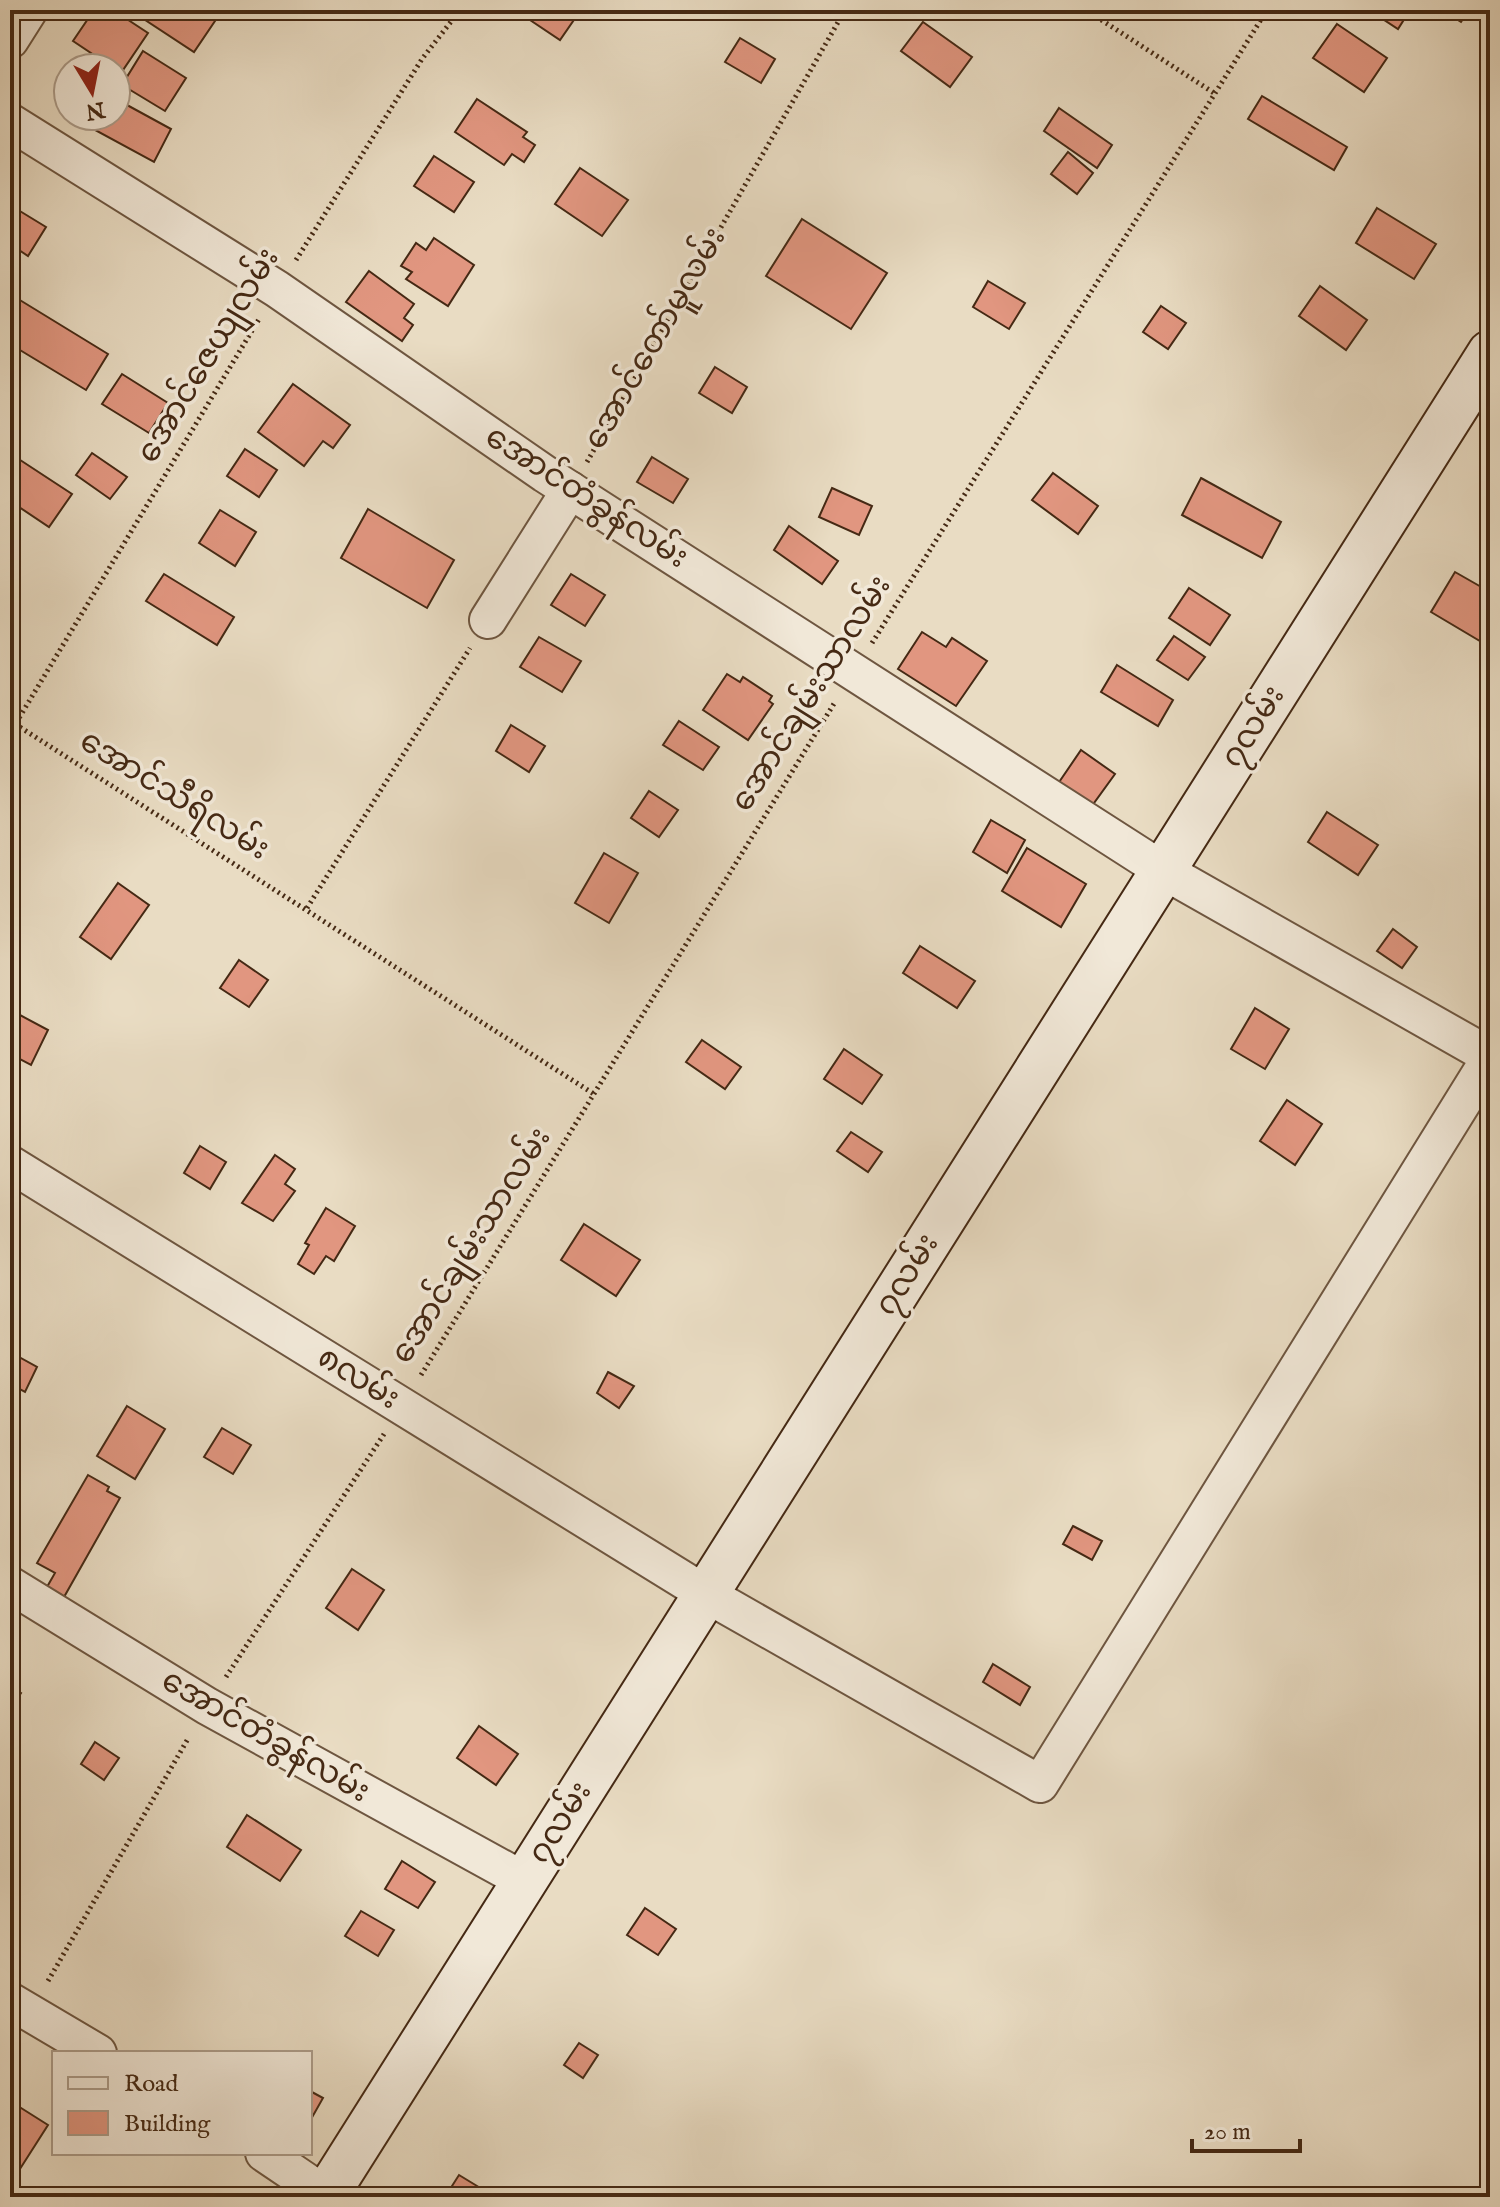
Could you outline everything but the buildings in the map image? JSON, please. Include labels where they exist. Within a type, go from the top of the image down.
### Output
[{"type":"street","points":[[10,40],[29,10]]},
{"type":"street","name":"အောင်တံခွန်လမ်း","points":[[10,122],[277,289],[570,490],[1164,871],[1490,1057]]},
{"type":"street","name":"၇လမ်း","points":[[326,2196],[1490,353]]},
{"type":"street","points":[[488,620],[570,490]]},
{"type":"street","name":"၈လမ်း","points":[[10,1164],[706,1594],[1040,1784],[1490,1057]]},
{"type":"street","name":"အောင်တံခွန်လမ်း","points":[[10,1585],[207,1706],[525,1881]]},
{"type":"street","points":[[10,2001],[95,2051]]},
{"type":"street","points":[[267,2155],[326,2196]]},
{"type":"path","name":"အောင်ဇေယျလမ်း","points":[[10,733],[277,289],[422,59],[460,10]]},
{"type":"path","name":"အောင်တော်မူလမ်း","points":[[570,490],[845,10]]},
{"type":"path","points":[[1086,10],[1214,93]]},
{"type":"path","name":"အောင်ချမ်းသာလမ်း","points":[[402,1406],[1267,10]]},
{"type":"path","points":[[307,908],[488,620]]},
{"type":"path","name":"အောင်သီရိလမ်း","points":[[15,724],[594,1094]]}]
